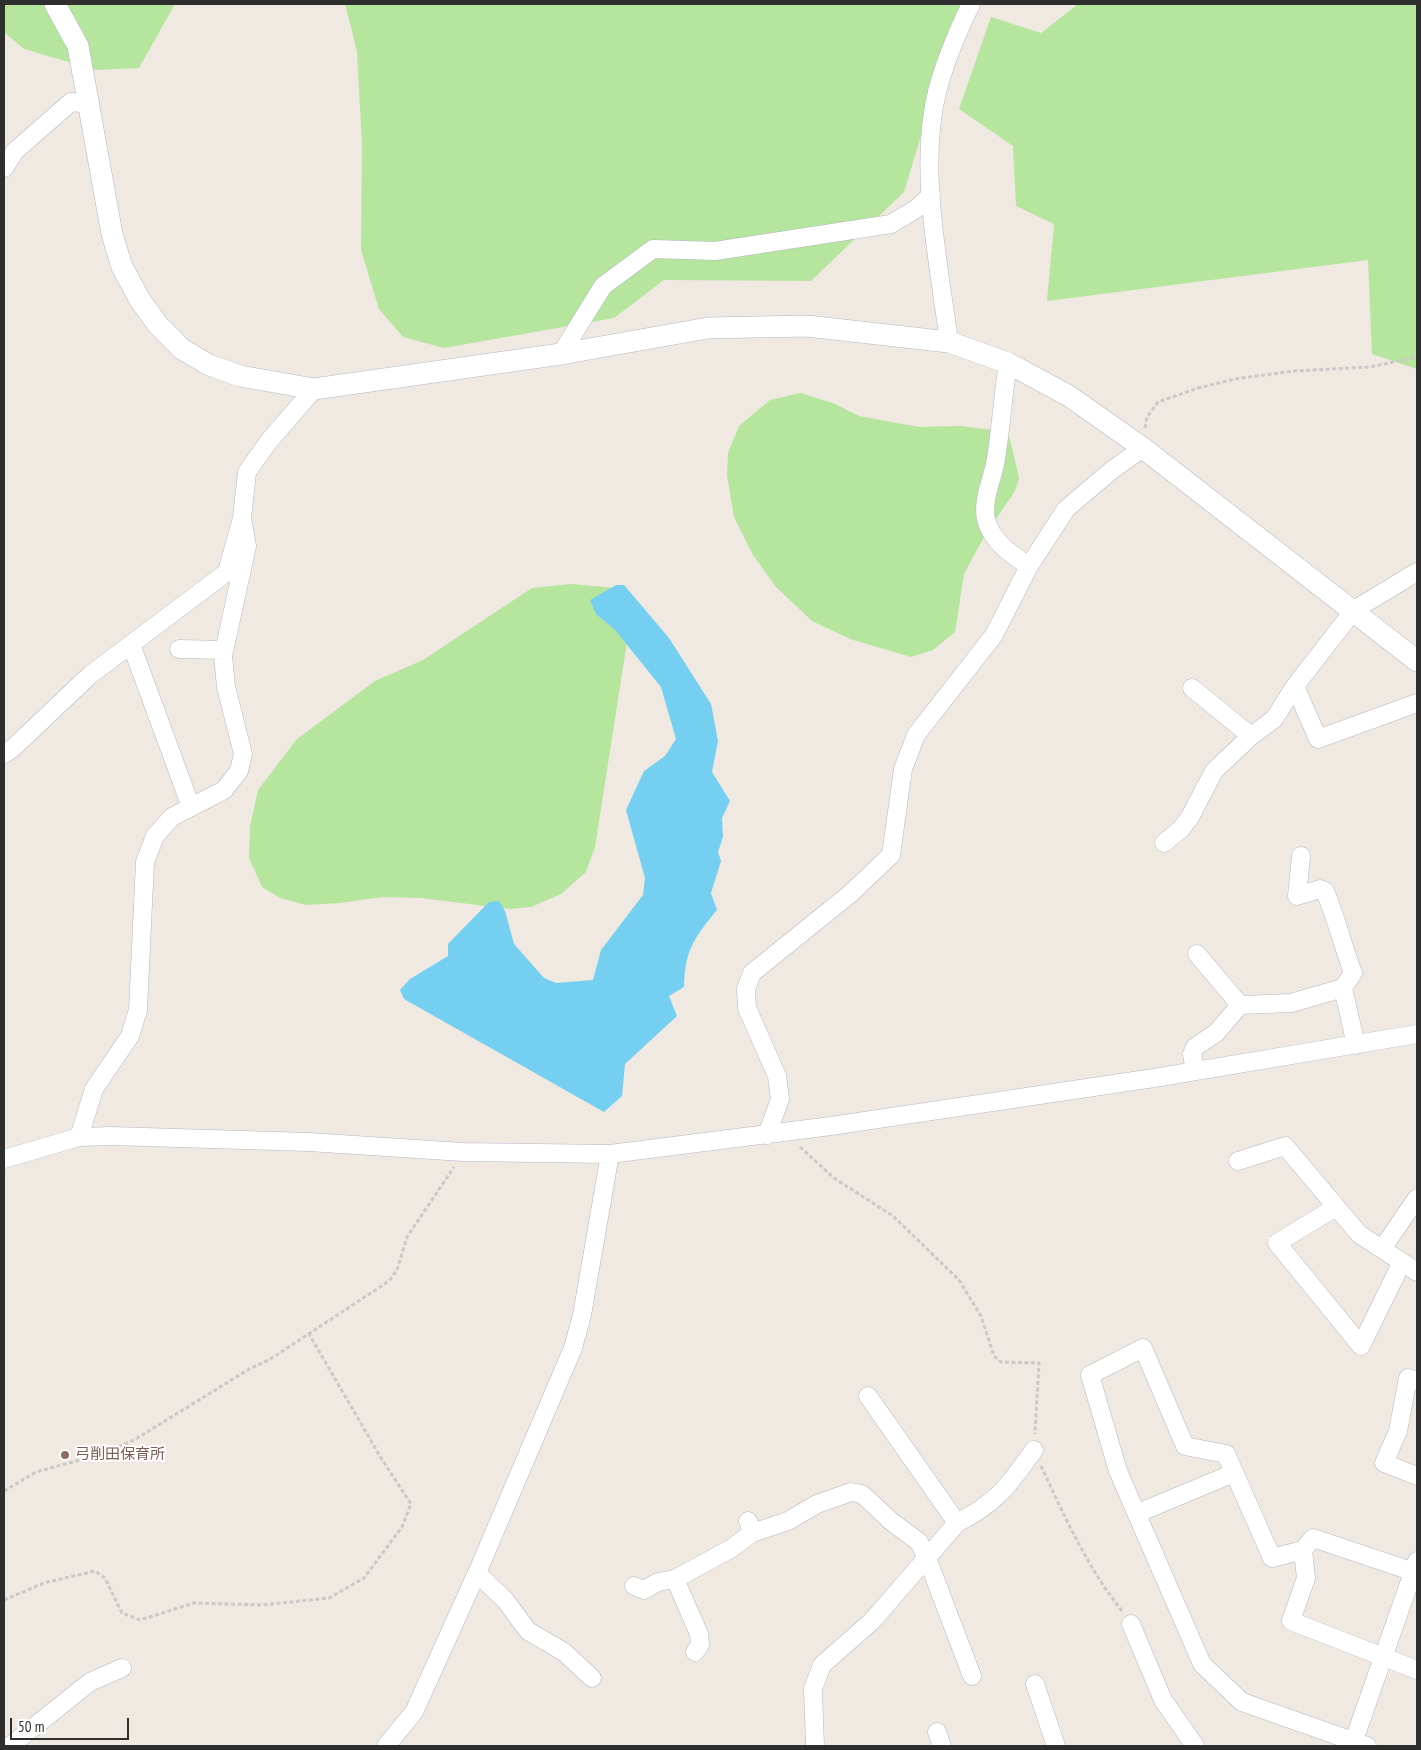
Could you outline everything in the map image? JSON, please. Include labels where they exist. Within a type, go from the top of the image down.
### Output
[{"type":"street","points":[[54,4],[78,46],[112,234],[122,267],[140,300],[158,325],[182,349],[209,365],[240,376],[314,389],[561,354],[708,328],[806,326],[949,342],[1008,363],[1069,396],[1143,448],[1354,610],[1417,661]]},
{"type":"street","points":[[949,342],[931,195],[931,138],[937,94],[951,47],[971,4]]},
{"type":"street","points":[[4,168],[15,151],[71,102],[90,104]]},
{"type":"street","points":[[561,354],[604,286],[653,249],[715,251],[891,224],[916,209],[931,195]]},
{"type":"street","points":[[1008,363],[996,460],[986,499],[986,520],[996,538],[1008,552],[1029,566]]},
{"type":"street","points":[[4,754],[13,748],[90,675],[227,572],[242,518],[247,472],[269,441],[314,389]]},
{"type":"street","points":[[776,1134],[780,1099],[778,1076],[746,1008],[746,989],[752,973],[850,894],[891,855],[903,769],[916,735],[994,635],[1029,566],[1066,509],[1112,470],[1143,448]]},
{"type":"street","points":[[79,1137],[94,1089],[130,1036],[138,1010],[145,862],[155,836],[172,817],[224,790],[239,771],[242,754],[226,687],[224,650],[247,546],[242,518]]},
{"type":"street","points":[[1164,843],[1181,829],[1190,817],[1214,771],[1251,736],[1274,719],[1295,686],[1354,610],[1417,572]]},
{"type":"street","points":[[131,644],[191,807]]},
{"type":"street","points":[[179,649],[224,650]]},
{"type":"street","points":[[1295,686],[1318,739],[1417,703]]},
{"type":"street","points":[[1192,688],[1251,736]]},
{"type":"street","points":[[1195,1071],[1192,1054],[1196,1047],[1216,1033],[1240,1005],[1291,1003],[1343,988],[1353,973],[1342,944],[1341,931],[1325,891],[1320,889],[1298,896],[1301,856]]},
{"type":"street","points":[[1197,954],[1240,1005]]},
{"type":"street","points":[[1343,988],[1356,1045]]},
{"type":"street","points":[[4,1158],[79,1137],[112,1136],[309,1142],[463,1152],[610,1154],[776,1134],[1195,1071],[1417,1034]]},
{"type":"street","points":[[1238,1161],[1285,1146],[1359,1234],[1410,1267],[1361,1346],[1277,1243],[1336,1207]]},
{"type":"street","points":[[386,1746],[414,1712],[477,1573],[574,1348],[582,1315],[610,1154]]},
{"type":"street","points":[[1382,1249],[1417,1198]]},
{"type":"street","points":[[1143,1348],[1185,1446],[1226,1454],[1272,1558],[1303,1550],[1314,1538],[1416,1568],[1383,1658],[1358,1745],[1242,1702],[1202,1664],[1138,1513],[1118,1471],[1090,1375],[1143,1348]]},
{"type":"street","points":[[1417,1381],[1408,1378],[1398,1431],[1384,1463],[1417,1476]]},
{"type":"street","points":[[868,1396],[957,1523]]},
{"type":"street","points":[[815,1746],[813,1689],[822,1665],[872,1621],[957,1523],[982,1511],[1007,1487],[1034,1450]]},
{"type":"street","points":[[1138,1513],[1234,1473]]},
{"type":"street","points":[[634,1586],[644,1590],[658,1582],[675,1579],[732,1548],[750,1527],[788,1521],[818,1504],[851,1492],[862,1494],[892,1522],[918,1542],[927,1558],[972,1676]]},
{"type":"street","points":[[1303,1550],[1306,1578],[1291,1621],[1417,1670]]},
{"type":"street","points":[[477,1573],[505,1600],[528,1631],[564,1652],[592,1678]]},
{"type":"street","points":[[675,1579],[699,1634],[700,1645],[695,1652]]},
{"type":"street","points":[[1131,1624],[1163,1700],[1194,1746]]},
{"type":"street","points":[[10,1746],[90,1682],[122,1668]]},
{"type":"street","points":[[1035,1684],[1056,1746]]},
{"type":"path","points":[[1143,448],[1147,417],[1158,402],[1198,388],[1235,379],[1294,371],[1370,367],[1417,358]]},
{"type":"path","points":[[776,1134],[834,1178],[893,1216],[959,1280],[981,1316],[994,1356],[1001,1362],[1039,1363],[1034,1450],[1071,1532],[1102,1585],[1131,1624]]},
{"type":"path","points":[[4,1491],[36,1472],[102,1454],[134,1440],[309,1334],[389,1281],[398,1270],[408,1237],[463,1152]]},
{"type":"path","points":[[4,1600],[44,1583],[95,1571],[105,1578],[122,1613],[140,1620],[194,1603],[262,1605],[329,1598],[364,1578],[402,1527],[411,1504],[381,1458],[309,1334]]},
{"type":"green space","points":[[4,4],[175,4],[139,68],[96,70],[24,49],[4,32]]},
{"type":"green space","points":[[345,4],[961,4],[904,192],[811,281],[664,280],[614,318],[444,348],[403,337],[379,309],[361,250],[362,145],[357,51]]},
{"type":"green space","points":[[1078,4],[1417,4],[1417,369],[1372,354],[1368,260],[1047,301],[1054,224],[1016,206],[1013,146],[959,109],[991,17],[1041,33]]},
{"type":"green space","points":[[800,393],[833,403],[859,416],[919,427],[960,426],[993,430],[1010,439],[1019,478],[1015,491],[984,537],[964,574],[955,632],[933,650],[911,657],[850,639],[812,621],[776,587],[753,555],[734,517],[727,476],[728,453],[739,426],[770,400]]},
{"type":"green space","points":[[571,584],[617,588],[631,616],[595,847],[586,872],[561,894],[531,907],[509,909],[421,898],[383,897],[340,903],[306,905],[280,898],[262,887],[249,858],[250,827],[258,790],[297,739],[375,681],[423,660],[532,588]]},
{"type":"water","points":[[616,585],[624,585],[669,638],[711,704],[718,741],[712,772],[730,801],[722,818],[723,837],[718,852],[721,861],[711,893],[717,910],[692,945],[686,963],[684,987],[669,996],[677,1016],[625,1064],[622,1096],[604,1112],[404,999],[400,990],[410,979],[448,956],[448,944],[489,902],[499,901],[505,911],[514,944],[544,978],[556,983],[593,980],[601,950],[643,895],[645,878],[626,810],[644,771],[665,756],[676,739],[661,687],[615,630],[596,614],[590,600]]},
{"type":"place","name":"弓削田保育所","points":[[65,1455]]}]
